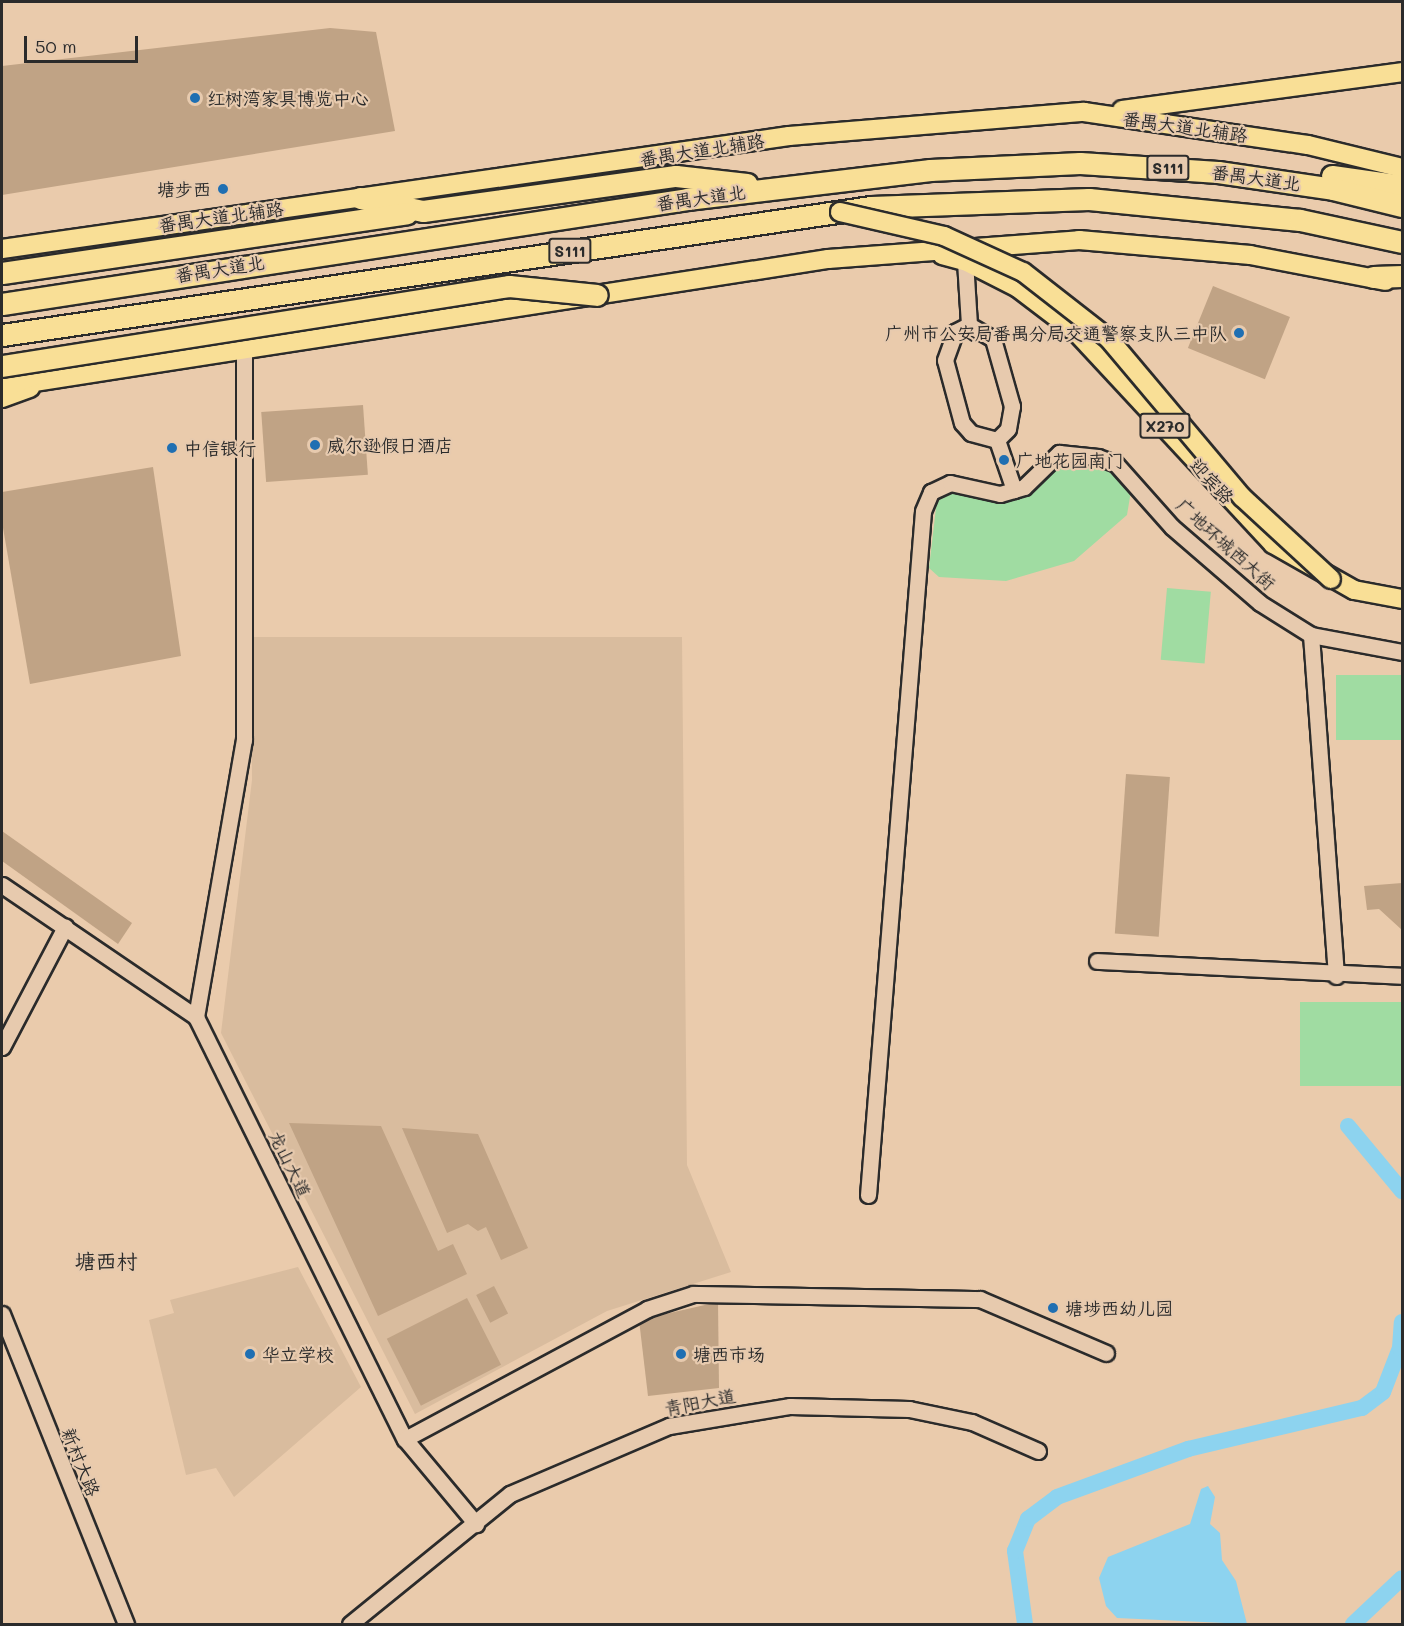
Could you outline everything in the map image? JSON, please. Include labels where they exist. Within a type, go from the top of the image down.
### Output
[{"type":"highway","name":"番禺大道北","points":[[2,304],[611,211],[783,188],[1006,165],[1080,163],[1218,172],[1333,189],[1402,206]]},
{"type":"highway","points":[[1218,172],[1316,175],[1402,186]]},
{"type":"highway","points":[[2,273],[295,229],[676,176],[783,188]]},
{"type":"highway","points":[[360,198],[423,211]]},
{"type":"highway","name":"番禺大道北","points":[[2,335],[840,212],[1016,198],[1140,204],[1300,220],[1402,242]]},
{"type":"highway","points":[[1373,277],[1402,276]]},
{"type":"highway","points":[[2,366],[112,345],[509,286],[597,295]]},
{"type":"highway","points":[[2,386],[112,345]]},
{"type":"main road","points":[[1084,112],[1168,108],[1402,72]]},
{"type":"main road","name":"番禺大道北辅路","points":[[2,249],[789,136],[1084,112],[1308,145],[1402,168]]},
{"type":"main road","points":[[840,212],[944,236],[1023,272],[1109,339],[1242,497],[1330,579]]},
{"type":"main road","points":[[2,386],[52,381],[828,259],[1079,240],[1250,255],[1373,277],[1402,285]]},
{"type":"main road","name":"迎宾路","points":[[925,252],[965,261],[1017,288],[1077,333],[1273,544],[1330,579],[1402,599]]},
{"type":"main road","points":[[2,398],[52,381]]},
{"type":"street","points":[[965,261],[969,325]]},
{"type":"street","points":[[969,325],[993,339],[1012,406],[1008,429],[997,440]]},
{"type":"street","points":[[969,325],[956,332],[945,360],[962,423],[971,434],[997,440]]},
{"type":"street","points":[[196,1017],[244,740],[244,349]]},
{"type":"street","points":[[868,1195],[923,511],[931,492],[950,483],[1000,494],[1014,490],[997,440]]},
{"type":"street","name":"广地环城西大街","points":[[1014,490],[1059,453],[1077,451],[1116,464],[1172,527],[1260,603],[1311,635],[1402,652]]},
{"type":"street","points":[[1311,635],[1336,976]]},
{"type":"street","name":"龙山大道","points":[[2,885],[196,1017],[405,1439],[477,1524]]},
{"type":"street","points":[[2,1047],[66,927]]},
{"type":"street","points":[[1097,961],[1336,976],[1402,976]]},
{"type":"street","points":[[405,1439],[647,1309],[693,1294],[980,1299],[1106,1353]]},
{"type":"street","name":"新村大路","points":[[2,1314],[126,1624]]},
{"type":"street","name":"青阳大道","points":[[350,1624],[477,1524],[510,1494],[669,1426],[790,1406],[909,1409],[972,1422],[1038,1451]]},
{"type":"shaded area","points":[[251,637],[682,637],[687,1165],[731,1272],[607,1311],[415,1414],[221,1033],[252,780]]},
{"type":"shaded area","name":"华立学校","points":[[298,1267],[361,1387],[234,1497],[216,1468],[186,1475],[149,1320],[174,1313],[170,1300]]},
{"type":"green space","points":[[1077,457],[1112,470],[1131,491],[1127,515],[1074,561],[1006,581],[939,577],[929,568],[937,499],[955,491],[1004,501],[1031,490],[1060,461]]},
{"type":"green space","points":[[1167,588],[1211,592],[1205,664],[1161,660]]},
{"type":"green space","points":[[1336,675],[1402,675],[1402,740],[1336,740]]},
{"type":"green space","points":[[1300,1002],[1402,1002],[1402,1086],[1300,1086]]},
{"type":"water","points":[[1208,1486],[1215,1497],[1210,1524],[1220,1533],[1222,1560],[1236,1581],[1247,1624],[1117,1618],[1106,1606],[1099,1578],[1108,1557],[1190,1524],[1201,1489]]},
{"type":"building","name":"红树湾家具博览中心","points":[[330,28],[376,32],[395,131],[2,195],[2,66]]},
{"type":"building","name":"广州市公安局番禺分局交通警察支队三中队","points":[[1213,286],[1290,317],[1265,379],[1188,348]]},
{"type":"building","name":"威尔逊假日酒店","points":[[363,405],[368,475],[266,482],[261,412]]},
{"type":"building","points":[[153,467],[181,656],[30,684],[2,522],[2,492]]},
{"type":"building","points":[[1126,774],[1170,777],[1159,937],[1115,934]]},
{"type":"building","points":[[2,831],[132,923],[118,944],[2,861]]},
{"type":"building","points":[[1402,883],[1402,930],[1379,909],[1367,910],[1364,886]]},
{"type":"building","points":[[289,1123],[381,1126],[438,1251],[453,1244],[467,1274],[378,1316]]},
{"type":"building","points":[[402,1128],[478,1134],[528,1248],[501,1260],[486,1227],[478,1231],[468,1224],[447,1233]]},
{"type":"building","points":[[494,1286],[508,1314],[490,1323],[476,1295]]},
{"type":"building","points":[[467,1298],[501,1365],[421,1406],[387,1339]]},
{"type":"building","name":"塘西市场","points":[[718,1302],[719,1388],[648,1396],[639,1320]]},
{"type":"waterway","points":[[1348,1126],[1402,1191]]},
{"type":"waterway","points":[[1025,1624],[1015,1551],[1028,1519],[1057,1497],[1188,1449],[1362,1408],[1383,1392],[1400,1348],[1402,1322]]},
{"type":"waterway","points":[[1353,1624],[1402,1578]]},
{"type":"place","name":"红树湾家具博览中心","points":[[195,98]]},
{"type":"place","name":"塘步西","points":[[223,189]]},
{"type":"place","name":"广州市公安局番禺分局交通警察支队三中队","points":[[1239,333]]},
{"type":"place","name":"威尔逊假日酒店","points":[[315,445]]},
{"type":"place","name":"中信银行","points":[[172,448]]},
{"type":"place","name":"广地花园南门","points":[[1004,460]]},
{"type":"place","name":"塘埗西幼儿园","points":[[1053,1308]]},
{"type":"place","name":"华立学校","points":[[250,1354]]},
{"type":"place","name":"塘西市场","points":[[681,1354]]},
{"type":"district","name":"塘西村","points":[[106,1261]]}]
